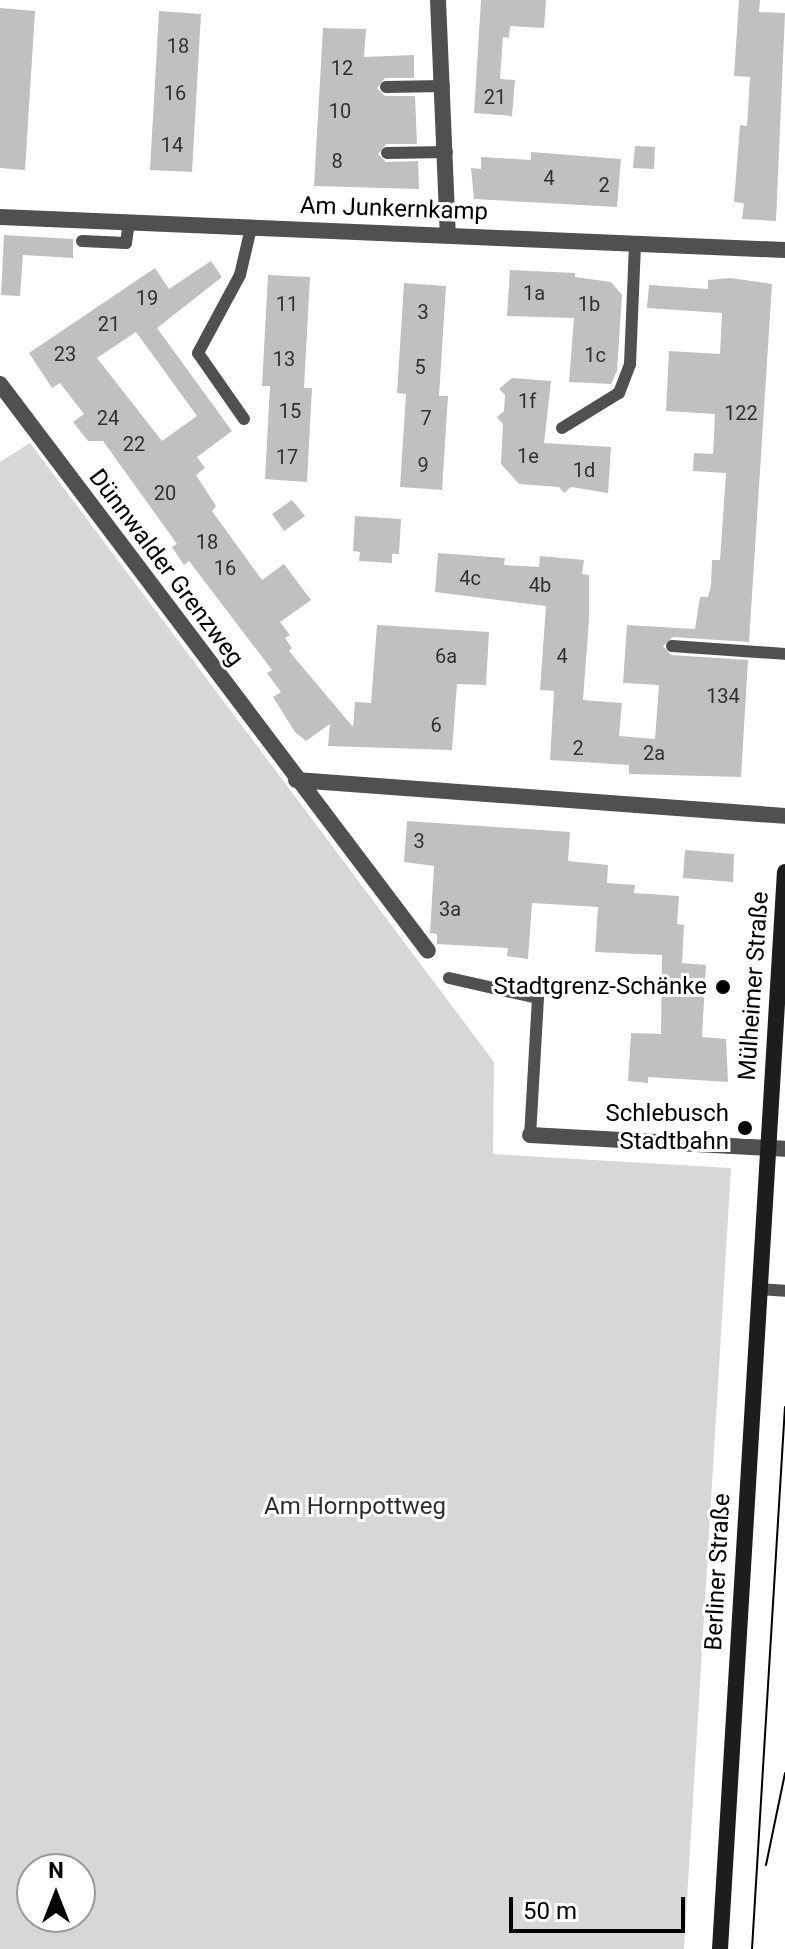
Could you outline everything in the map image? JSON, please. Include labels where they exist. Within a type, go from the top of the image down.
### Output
[{"type":"main road","name":"Mülheimer Straße","points":[[765,1198],[776,1149],[785,872]]},
{"type":"main road","name":"Berliner Straße","points":[[720,1949],[765,1198]]},
{"type":"street","points":[[438,0],[447,152],[448,235]]},
{"type":"street","name":"Am Junkernkamp","points":[[0,217],[785,250]]},
{"type":"street","name":"Dünnwalder Grenzweg","points":[[0,384],[428,951]]},
{"type":"street","points":[[296,780],[785,816]]},
{"type":"street","points":[[530,1135],[776,1149]]},
{"type":"lane","points":[[386,87],[444,86]]},
{"type":"lane","points":[[387,153],[447,152]]},
{"type":"lane","points":[[82,241],[126,243],[129,222]]},
{"type":"lane","points":[[244,419],[198,353],[240,275],[251,228]]},
{"type":"lane","points":[[562,428],[619,393],[630,364],[635,244]]},
{"type":"lane","points":[[672,646],[785,654]]},
{"type":"lane","points":[[449,978],[538,998],[530,1135]]},
{"type":"lane","points":[[776,1149],[785,1161]]},
{"type":"lane","points":[[759,1289],[783,1291]]},
{"type":"green space","name":"Am Hornpottweg","points":[[30,443],[494,1062],[493,1154],[731,1168],[684,1949],[0,1949],[0,462]]},
{"type":"building","points":[[481,0],[546,0],[544,28],[510,26],[509,38],[503,37],[500,79],[515,80],[512,116],[474,113]]},
{"type":"building","points":[[739,0],[760,0],[759,12],[785,13],[776,221],[742,219],[744,203],[734,202],[740,125],[747,126],[750,77],[734,76]]},
{"type":"building","points":[[0,8],[35,11],[25,170],[0,168]]},
{"type":"building","points":[[159,11],[201,14],[192,172],[150,170]]},
{"type":"building","points":[[323,28],[366,29],[364,57],[414,55],[414,78],[385,78],[377,88],[385,96],[415,96],[417,144],[386,144],[378,154],[386,162],[418,161],[419,189],[314,186]]},
{"type":"building","points":[[635,146],[655,147],[654,169],[633,168]]},
{"type":"building","points":[[531,152],[621,159],[617,207],[474,199],[471,168],[481,169],[481,157],[531,160]]},
{"type":"building","points":[[4,235],[73,239],[73,258],[23,255],[20,296],[1,295]]},
{"type":"building","points":[[211,261],[222,277],[157,328],[232,431],[197,457],[205,468],[196,475],[216,506],[212,511],[262,580],[284,564],[311,600],[280,622],[290,635],[285,638],[292,648],[289,651],[353,727],[355,702],[371,703],[377,625],[489,632],[486,685],[457,684],[452,750],[328,746],[330,724],[306,741],[295,732],[273,697],[281,692],[267,673],[272,670],[189,561],[184,565],[172,547],[177,544],[103,441],[88,441],[73,422],[84,414],[60,383],[52,388],[29,353],[155,268],[169,289]],"holes":[[[136,332],[197,416],[162,441],[97,358]]]},
{"type":"building","points":[[510,270],[575,273],[575,277],[611,282],[622,295],[617,371],[611,384],[569,382],[574,318],[507,316]]},
{"type":"building","points":[[268,275],[310,277],[304,388],[312,388],[307,482],[265,479],[270,386],[262,386]]},
{"type":"building","points":[[730,278],[772,284],[749,642],[673,637],[663,646],[671,655],[748,660],[741,777],[629,774],[629,765],[550,760],[554,691],[540,690],[546,606],[435,592],[438,553],[505,558],[504,565],[539,567],[540,556],[584,560],[582,574],[589,575],[589,620],[583,700],[622,703],[619,736],[655,739],[659,685],[623,683],[627,625],[695,629],[700,597],[708,597],[711,586],[712,560],[720,560],[726,473],[693,471],[694,453],[713,454],[715,414],[666,411],[669,351],[720,354],[722,313],[647,308],[649,285],[708,289],[708,280]]},
{"type":"building","points":[[404,283],[446,286],[439,396],[448,396],[442,490],[400,487],[406,394],[397,393]]},
{"type":"building","points":[[512,378],[551,381],[544,443],[611,447],[608,493],[571,487],[564,493],[559,487],[519,484],[501,464],[503,424],[497,417],[504,411],[505,395],[499,389]]},
{"type":"building","points":[[292,500],[305,516],[284,531],[272,514]]},
{"type":"building","points":[[355,516],[401,519],[399,554],[392,554],[392,563],[359,561],[360,552],[353,551]]},
{"type":"building","points":[[407,821],[570,832],[568,861],[608,865],[607,883],[635,885],[634,893],[679,896],[677,924],[684,925],[682,963],[706,965],[702,1037],[726,1039],[728,1082],[648,1077],[648,1083],[628,1081],[631,1033],[661,1034],[662,955],[595,952],[598,907],[532,903],[528,959],[507,956],[508,948],[437,944],[437,934],[430,933],[434,866],[404,862]]},
{"type":"building","points":[[685,850],[734,854],[733,882],[683,878]]},
{"type":"tram line","points":[[752,1949],[785,1407]]},
{"type":"tram line","points":[[766,1865],[785,1773]]},
{"type":"place","name":"Stadtgrenz-Schänke","points":[[723,987]]},
{"type":"place","name":"Schlebusch Stadtbahn","points":[[745,1128]]}]
